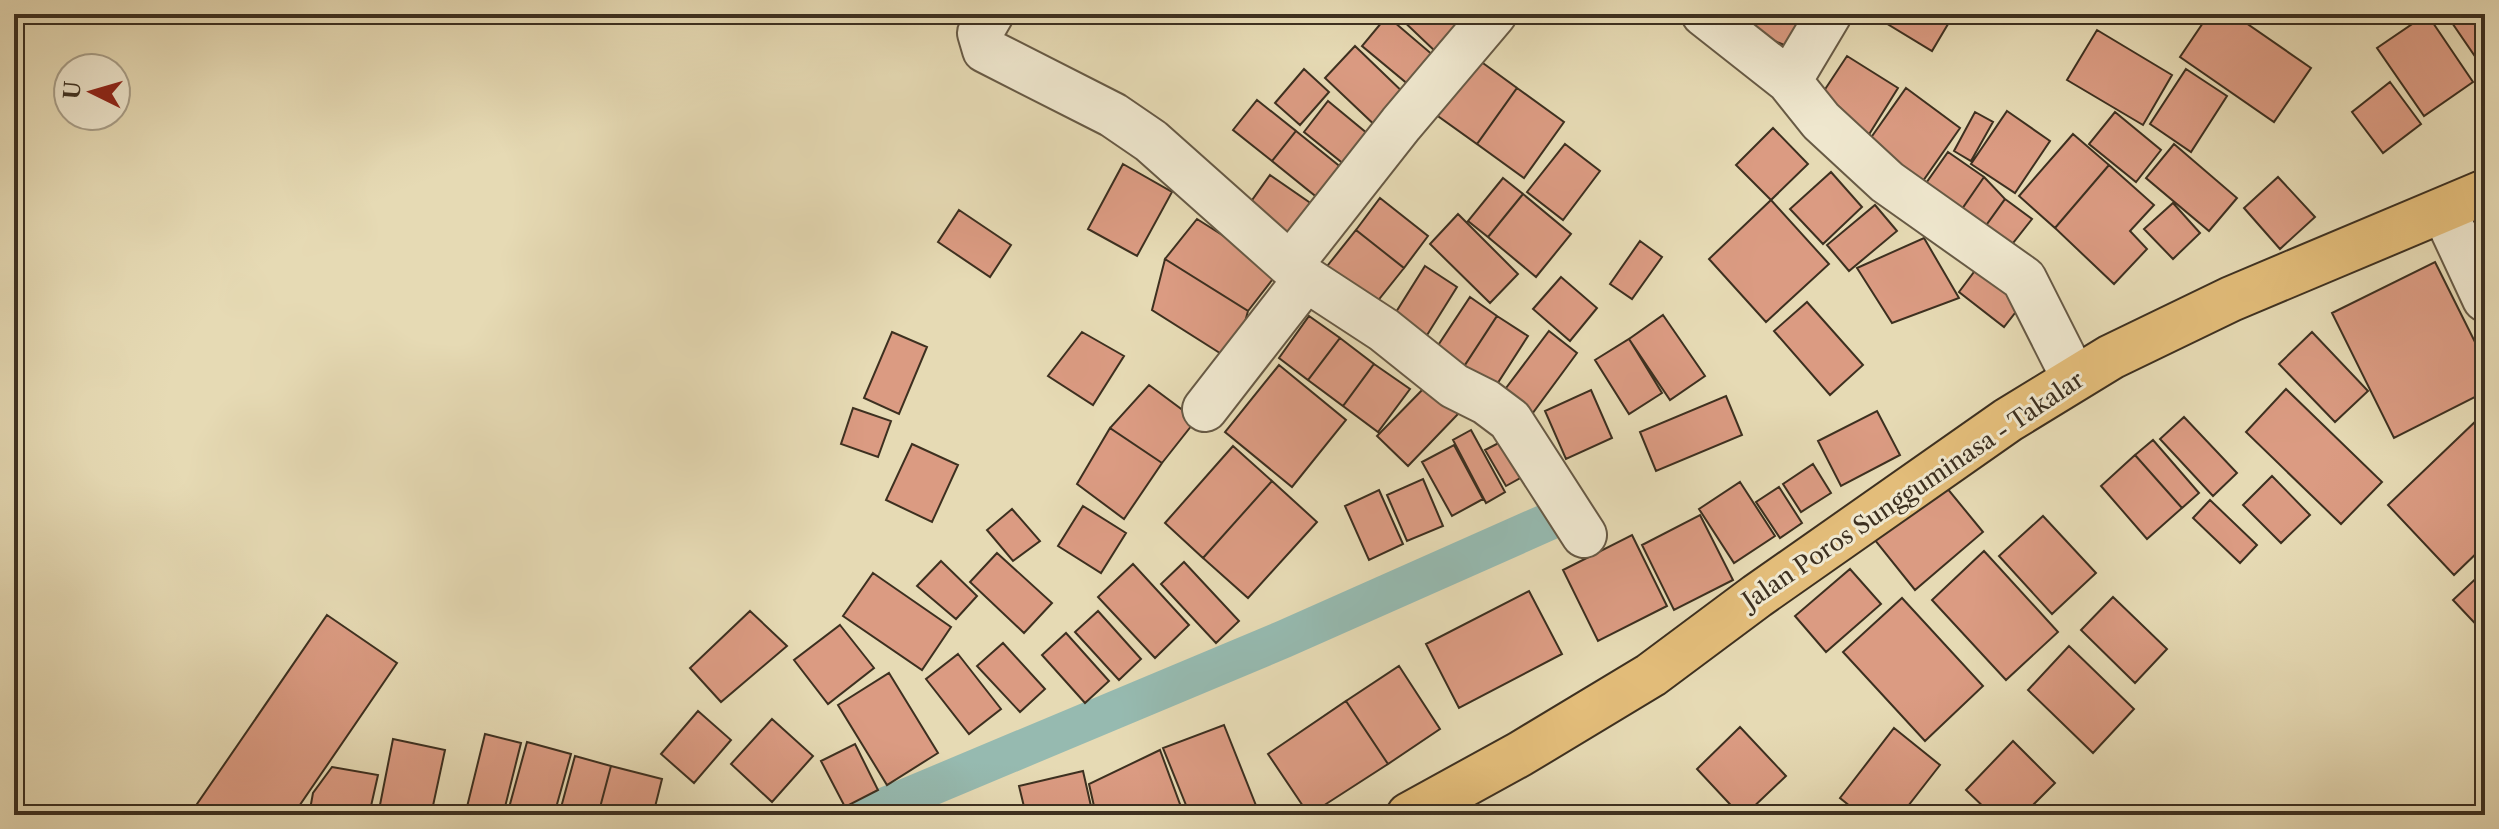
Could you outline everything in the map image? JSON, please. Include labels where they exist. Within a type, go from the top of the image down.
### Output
[{"type":"highway","name":"Jalan Poros Sungguminasa - Takalar","points":[[1418,813],[1651,675],[1757,596],[2008,420],[2074,378],[2231,299],[2485,192]]},
{"type":"street","points":[[991,14],[980,33],[985,50],[1113,115],[1178,163],[1298,272],[1384,330],[1454,386],[1486,402],[1510,420],[1584,535]]},
{"type":"street","points":[[1205,409],[1401,124],[1494,14]]},
{"type":"street","points":[[1704,14],[1789,81],[1821,121],[1862,160],[1900,191],[2016,272],[2043,312],[2074,378]]},
{"type":"street","points":[[1789,81],[1829,14]]},
{"type":"street","points":[[2444,211],[2485,299]]},
{"type":"building","points":[[1396,14],[1466,14],[1438,54]]},
{"type":"building","points":[[1729,14],[1814,14],[1798,51],[1726,20]]},
{"type":"building","points":[[1871,14],[1954,14],[1932,51]]},
{"type":"building","points":[[2209,14],[2233,14],[2311,68],[2274,122],[2180,57]]},
{"type":"building","points":[[2427,14],[2473,82],[2424,116],[2377,48]]},
{"type":"building","points":[[2446,14],[2485,14],[2485,71]]},
{"type":"building","points":[[1387,16],[1434,56],[1409,85],[1362,46]]},
{"type":"building","points":[[2097,30],[2172,75],[2143,125],[2067,80]]},
{"type":"building","points":[[1355,46],[1410,99],[1380,130],[1325,78]]},
{"type":"building","points":[[1847,56],[1898,88],[1863,144],[1814,106]]},
{"type":"building","points":[[1476,58],[1517,88],[1477,144],[1435,114]]},
{"type":"building","points":[[1304,69],[1329,92],[1300,125],[1275,103]]},
{"type":"building","points":[[2186,69],[2227,96],[2191,152],[2150,124]]},
{"type":"building","points":[[2390,82],[2421,124],[2383,153],[2352,112]]},
{"type":"building","points":[[1517,88],[1564,122],[1524,178],[1477,144]]},
{"type":"building","points":[[1906,88],[1960,128],[1918,188],[1863,149]]},
{"type":"building","points":[[1257,100],[1296,131],[1272,161],[1233,130]]},
{"type":"building","points":[[1328,101],[1374,139],[1350,169],[1304,132]]},
{"type":"building","points":[[2007,111],[2050,141],[2015,193],[1971,164]]},
{"type":"building","points":[[1975,112],[1993,122],[1971,161],[1954,151]]},
{"type":"building","points":[[2115,112],[2161,150],[2136,182],[2089,144]]},
{"type":"building","points":[[1773,128],[1808,164],[1771,200],[1736,165]]},
{"type":"building","points":[[1296,131],[1353,177],[1329,207],[1272,161]]},
{"type":"building","points":[[2073,134],[2109,165],[2055,228],[2019,196]]},
{"type":"building","points":[[1565,144],[1600,171],[1563,220],[1527,192]]},
{"type":"building","points":[[2174,144],[2237,198],[2209,231],[2146,178]]},
{"type":"building","points":[[1948,152],[1984,177],[1953,222],[1917,196]]},
{"type":"building","points":[[1123,164],[1172,192],[1137,256],[1088,229]]},
{"type":"building","points":[[2109,165],[2154,205],[2130,231],[2147,249],[2114,284],[2055,228]]},
{"type":"building","points":[[1831,172],[1862,207],[1823,244],[1790,209]]},
{"type":"building","points":[[1270,175],[1322,211],[1292,254],[1240,217]]},
{"type":"building","points":[[1984,177],[2005,199],[1977,238],[1953,222]]},
{"type":"building","points":[[2278,177],[2315,217],[2280,249],[2244,208]]},
{"type":"building","points":[[1503,178],[1523,194],[1488,237],[1468,221]]},
{"type":"building","points":[[1523,194],[1571,234],[1536,277],[1488,237]]},
{"type":"building","points":[[1380,198],[1428,236],[1404,268],[1356,230]]},
{"type":"building","points":[[2005,199],[2032,219],[2002,257],[1977,238]]},
{"type":"building","points":[[1771,200],[1829,264],[1766,322],[1709,259]]},
{"type":"building","points":[[2173,203],[2200,233],[2173,259],[2144,229]]},
{"type":"building","points":[[1875,205],[1897,231],[1849,271],[1827,245]]},
{"type":"building","points":[[959,210],[1011,245],[990,277],[938,242]]},
{"type":"building","points":[[1458,214],[1518,274],[1490,303],[1430,244]]},
{"type":"building","points":[[1197,219],[1279,271],[1248,311],[1165,259]]},
{"type":"building","points":[[1356,230],[1404,268],[1372,308],[1324,270]]},
{"type":"building","points":[[1924,238],[1959,298],[1892,323],[1857,268]]},
{"type":"building","points":[[1640,241],[1662,257],[1632,299],[1610,284]]},
{"type":"building","points":[[1165,259],[1248,311],[1234,362],[1152,310]]},
{"type":"building","points":[[2435,262],[2485,362],[2485,392],[2394,438],[2332,313]]},
{"type":"building","points":[[1425,266],[1457,287],[1419,348],[1386,328]]},
{"type":"building","points":[[1977,268],[2022,304],[2004,327],[1959,292]]},
{"type":"building","points":[[1561,277],[1597,308],[1570,341],[1533,309]]},
{"type":"building","points":[[1470,297],[1497,316],[1461,371],[1433,353]]},
{"type":"building","points":[[1807,302],[1863,365],[1830,395],[1774,331]]},
{"type":"building","points":[[1663,315],[1705,376],[1670,400],[1629,339]]},
{"type":"building","points":[[1309,316],[1340,338],[1308,380],[1279,358]]},
{"type":"building","points":[[1497,316],[1528,336],[1492,392],[1461,371]]},
{"type":"building","points":[[1549,331],[1577,353],[1532,414],[1503,392]]},
{"type":"building","points":[[892,332],[927,347],[899,414],[864,398]]},
{"type":"building","points":[[1082,332],[1124,356],[1093,405],[1048,376]]},
{"type":"building","points":[[2312,332],[2368,391],[2335,422],[2279,364]]},
{"type":"building","points":[[1340,338],[1374,364],[1343,406],[1308,380]]},
{"type":"building","points":[[1629,339],[1662,393],[1629,414],[1595,360]]},
{"type":"building","points":[[1374,364],[1410,389],[1378,432],[1343,406]]},
{"type":"building","points":[[1279,365],[1346,420],[1292,487],[1225,432]]},
{"type":"building","points":[[1429,383],[1459,413],[1408,466],[1377,436]]},
{"type":"building","points":[[1149,385],[1196,420],[1162,463],[1110,428]]},
{"type":"building","points":[[2286,389],[2382,482],[2341,524],[2246,432]]},
{"type":"building","points":[[1591,390],[1612,438],[1566,459],[1545,411]]},
{"type":"building","points":[[1726,396],[1742,435],[1656,471],[1640,432]]},
{"type":"building","points":[[853,408],[891,421],[878,457],[841,444]]},
{"type":"building","points":[[1877,411],[1900,455],[1841,486],[1818,441]]},
{"type":"building","points":[[2184,417],[2237,473],[2213,496],[2160,439]]},
{"type":"building","points":[[2478,419],[2485,426],[2485,545],[2454,575],[2388,505]]},
{"type":"building","points":[[1110,428],[1162,463],[1124,519],[1077,484]]},
{"type":"building","points":[[1471,430],[1505,492],[1486,503],[1453,440]]},
{"type":"building","points":[[1514,435],[1533,471],[1506,486],[1485,450]]},
{"type":"building","points":[[2153,440],[2199,493],[2182,508],[2135,455]]},
{"type":"building","points":[[912,444],[958,465],[932,522],[886,500]]},
{"type":"building","points":[[1454,445],[1483,499],[1452,516],[1422,462]]},
{"type":"building","points":[[1233,446],[1272,481],[1203,558],[1165,523]]},
{"type":"building","points":[[2135,455],[2182,508],[2147,539],[2101,486]]},
{"type":"building","points":[[1813,464],[1831,493],[1801,512],[1783,484]]},
{"type":"building","points":[[2272,476],[2310,515],[2281,543],[2243,505]]},
{"type":"building","points":[[1423,479],[1443,526],[1407,541],[1387,495]]},
{"type":"building","points":[[1272,481],[1317,522],[1248,598],[1203,558]]},
{"type":"building","points":[[1740,482],[1775,536],[1734,563],[1699,509]]},
{"type":"building","points":[[1942,482],[1983,532],[1915,590],[1874,539]]},
{"type":"building","points":[[1779,487],[1802,523],[1780,538],[1756,502]]},
{"type":"building","points":[[1379,490],[1403,544],[1369,560],[1345,506]]},
{"type":"building","points":[[2210,500],[2257,545],[2240,563],[2193,518]]},
{"type":"building","points":[[1083,506],[1126,533],[1101,573],[1058,546]]},
{"type":"building","points":[[1012,509],[1040,541],[1013,561],[987,530]]},
{"type":"building","points":[[1700,515],[1733,580],[1674,610],[1642,545]]},
{"type":"building","points":[[2043,516],[2096,573],[2052,614],[1999,556]]},
{"type":"building","points":[[1632,535],[1667,606],[1598,641],[1563,570]]},
{"type":"building","points":[[1984,551],[2058,632],[2006,680],[1932,600]]},
{"type":"building","points":[[997,553],[1052,603],[1024,633],[970,582]]},
{"type":"building","points":[[941,561],[977,596],[956,619],[917,586]]},
{"type":"building","points":[[1184,562],[1239,621],[1216,643],[1161,584]]},
{"type":"building","points":[[1133,564],[1189,625],[1155,658],[1098,597]]},
{"type":"building","points":[[1850,569],[1881,604],[1826,652],[1795,616]]},
{"type":"building","points":[[2485,570],[2485,634],[2453,600]]},
{"type":"building","points":[[873,573],[951,627],[922,670],[843,616]]},
{"type":"building","points":[[1529,591],[1562,654],[1459,708],[1426,644]]},
{"type":"building","points":[[2113,597],[2167,649],[2135,683],[2081,630]]},
{"type":"building","points":[[1902,598],[1983,686],[1925,741],[1843,652]]},
{"type":"building","points":[[750,611],[787,646],[721,702],[690,668]]},
{"type":"building","points":[[1098,611],[1141,659],[1119,680],[1075,632]]},
{"type":"building","points":[[327,615],[397,663],[293,815],[213,815],[197,804]]},
{"type":"building","points":[[840,625],[874,668],[828,704],[794,660]]},
{"type":"building","points":[[1066,633],[1109,681],[1085,703],[1042,655]]},
{"type":"building","points":[[1003,643],[1045,689],[1020,712],[977,666]]},
{"type":"building","points":[[2069,646],[2134,709],[2093,753],[2028,690]]},
{"type":"building","points":[[958,654],[1001,709],[969,734],[926,679]]},
{"type":"building","points":[[1399,666],[1440,729],[1388,764],[1346,701]]},
{"type":"building","points":[[889,673],[938,753],[887,785],[838,705]]},
{"type":"building","points":[[1346,701],[1388,764],[1309,815],[1268,754]]},
{"type":"building","points":[[698,711],[731,740],[694,783],[661,754]]},
{"type":"building","points":[[772,719],[813,756],[772,802],[731,764]]},
{"type":"building","points":[[1224,725],[1259,813],[1190,815],[1163,748]]},
{"type":"building","points":[[1740,727],[1786,776],[1745,815],[1740,815],[1697,769]]},
{"type":"building","points":[[1894,728],[1940,765],[1901,815],[1861,815],[1840,798]]},
{"type":"building","points":[[485,734],[521,743],[503,815],[465,815]]},
{"type":"building","points":[[393,739],[445,750],[431,815],[378,815]]},
{"type":"building","points":[[2013,741],[2055,783],[2023,815],[1992,815],[1966,790]]},
{"type":"building","points":[[527,742],[571,754],[554,815],[507,815]]},
{"type":"building","points":[[855,744],[878,790],[845,807],[821,761]]},
{"type":"building","points":[[1160,750],[1184,815],[1096,815],[1089,784]]},
{"type":"building","points":[[575,756],[611,766],[598,815],[559,815]]},
{"type":"building","points":[[611,766],[662,779],[653,815],[598,815]]},
{"type":"building","points":[[332,767],[378,775],[369,815],[309,815],[313,793]]},
{"type":"building","points":[[1083,771],[1093,815],[1026,815],[1019,786]]},
{"type":"waterway","points":[[864,815],[1284,639],[1550,521]]}]
